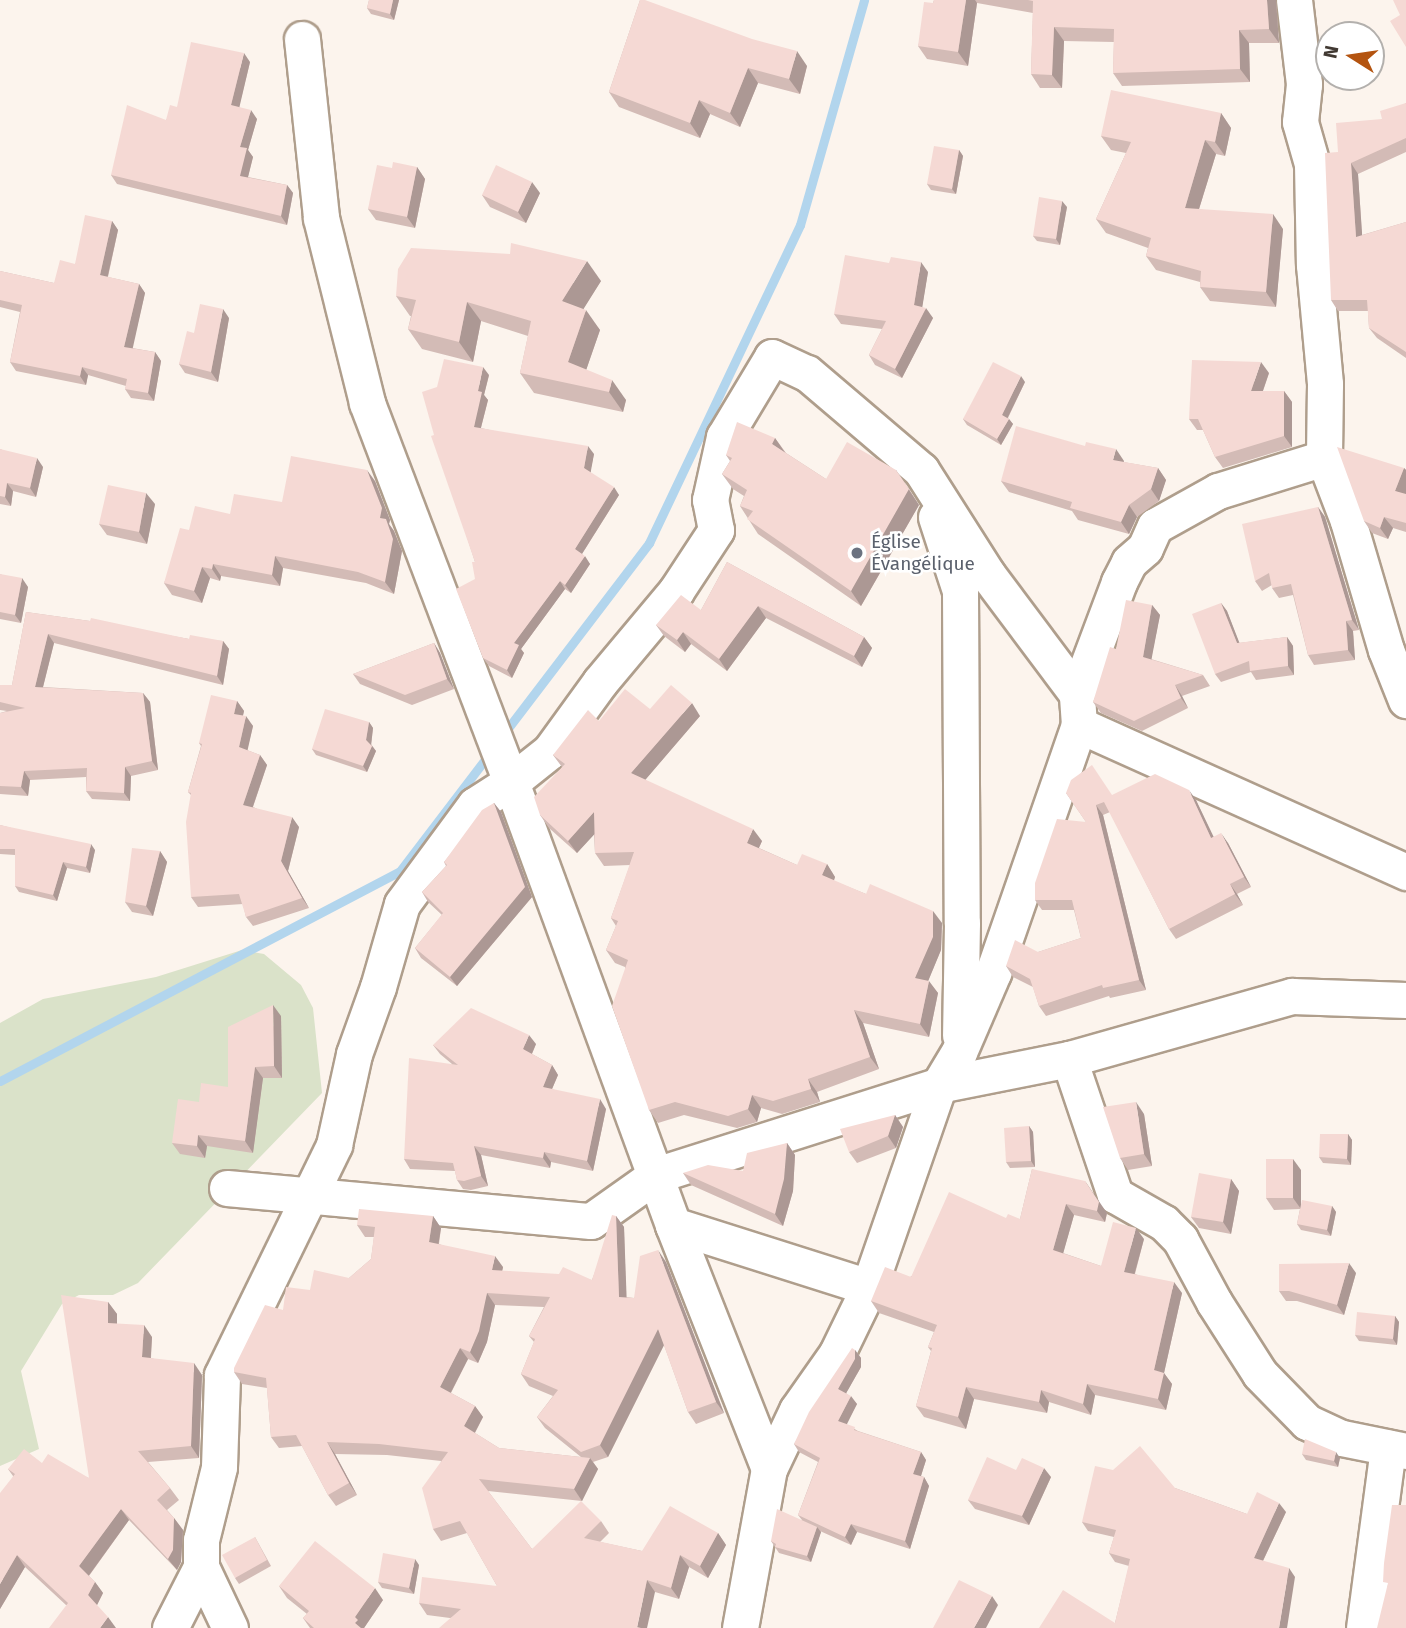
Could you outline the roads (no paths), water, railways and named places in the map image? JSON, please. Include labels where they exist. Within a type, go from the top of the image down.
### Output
[{"type":"street","points":[[1294,0],[1304,84],[1300,122],[1312,164],[1314,265],[1325,384],[1324,458],[1348,522],[1386,650],[1406,700]]},
{"type":"street","points":[[302,39],[321,218],[367,403],[511,782],[673,1225],[769,1469]]},
{"type":"street","points":[[230,1628],[201,1567],[201,1540],[219,1467],[222,1375],[334,1145],[354,1054],[378,987],[402,904],[475,805],[511,782],[550,751],[600,682],[676,591],[716,530],[710,500],[724,438],[772,357],[807,373],[921,470],[1078,710],[1406,872]]},
{"type":"street","points":[[740,1628],[769,1469],[797,1410],[836,1353],[869,1287],[939,1085],[959,1052],[993,973],[1119,582],[1129,562],[1145,548],[1155,526],[1218,491],[1324,458]]},
{"type":"street","points":[[921,470],[960,591],[962,923],[959,1052]]},
{"type":"street","points":[[227,1188],[591,1221],[656,1175],[939,1085],[1069,1059],[1292,996],[1406,1000]]},
{"type":"street","points":[[1069,1059],[1115,1195],[1164,1223],[1180,1239],[1214,1302],[1260,1374],[1307,1422],[1342,1438],[1397,1450],[1364,1628]]},
{"type":"street","points":[[673,1225],[869,1287]]},
{"type":"street","points":[[170,1628],[201,1567]]},
{"type":"waterway","points":[[502,736],[649,543],[800,225],[864,0]]},
{"type":"waterway","points":[[0,1081],[400,871],[490,753]]},
{"type":"place","name":"Église Évangélique","points":[[857,553]]}]
